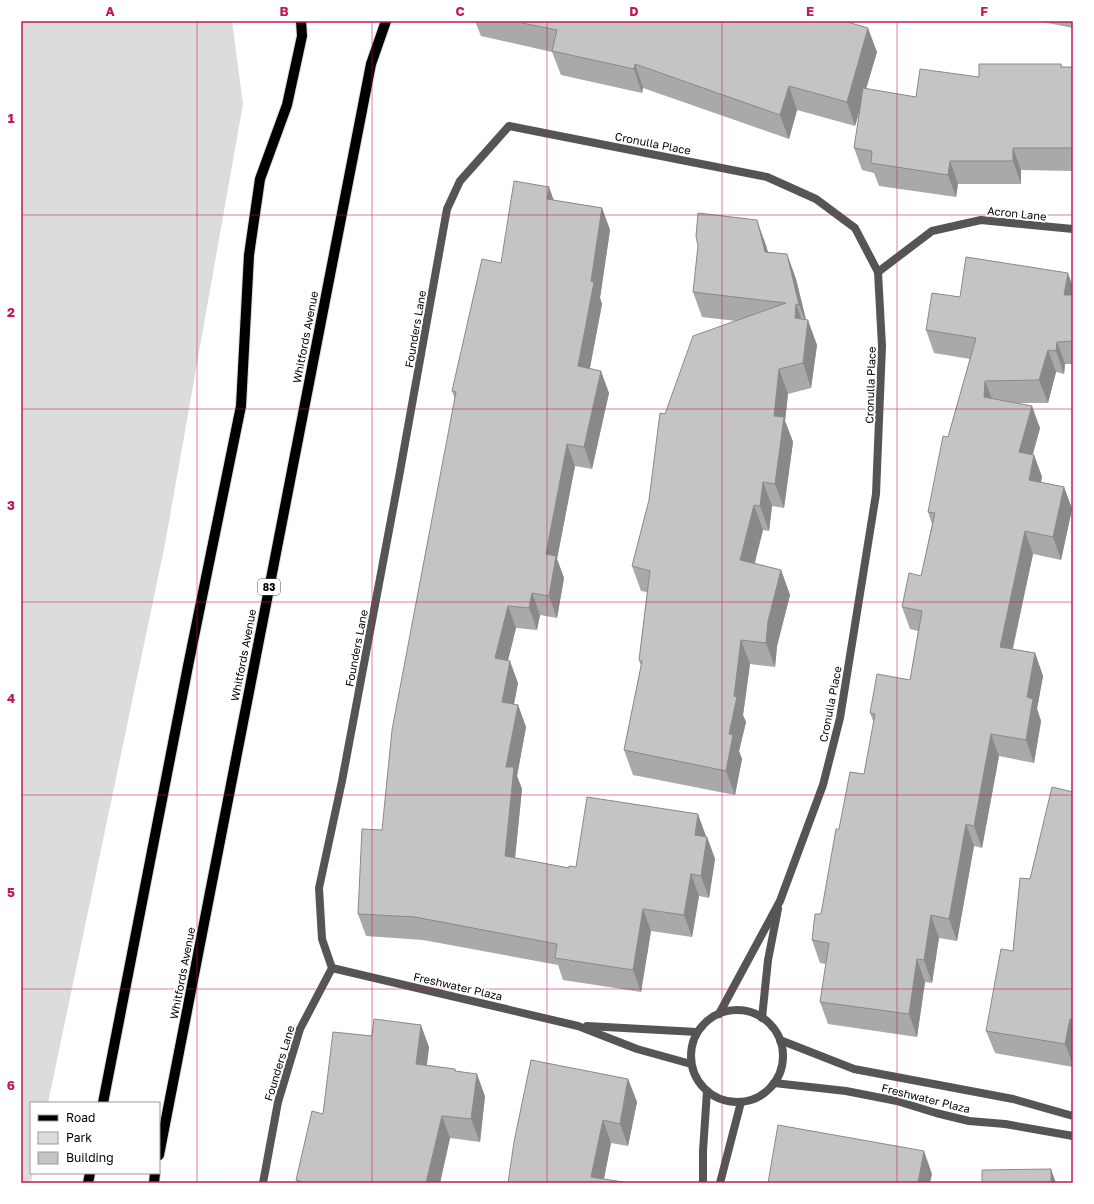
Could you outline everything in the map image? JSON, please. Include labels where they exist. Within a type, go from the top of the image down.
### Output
[{"type":"main road","points":[[103,1102],[186,674],[241,406],[249,255],[260,179],[287,105],[302,36],[301,21]]},
{"type":"main road","name":"Whitfords Avenue","points":[[160,1150],[371,64],[386,21]]},
{"type":"street","name":"Cronulla Place","points":[[509,126],[767,177],[816,199],[855,228],[878,272],[882,346],[876,487],[864,579],[840,718],[823,785],[780,900],[719,1014]]},
{"type":"street","name":"Founders Lane","points":[[263,1183],[278,1102],[300,1029],[332,968],[322,939],[319,888],[342,781],[447,209],[460,181],[509,126]]},
{"type":"street","name":"Acron Lane","points":[[878,272],[932,231],[981,220],[1073,229]]},
{"type":"street","name":"Cronulla Place","points":[[762,1018],[768,960],[780,900]]},
{"type":"street","name":"Freshwater Plaza","points":[[332,968],[578,1026],[637,1049],[691,1064]]},
{"type":"street","points":[[741,1010],[762,1018],[774,1030],[780,1040],[783,1058],[779,1076],[760,1096],[741,1102],[723,1100],[707,1092],[697,1079],[691,1064],[691,1048],[697,1032],[707,1021],[719,1014],[741,1010]]},
{"type":"street","name":"Freshwater Plaza","points":[[578,1026],[697,1032]]},
{"type":"street","name":"Freshwater Plaza","points":[[780,1040],[854,1068],[1013,1099],[1073,1116]]},
{"type":"street","name":"Freshwater Plaza","points":[[774,1083],[846,1091],[897,1101],[969,1121],[1005,1124],[1073,1136]]},
{"type":"street","points":[[703,1183],[703,1151],[707,1092]]},
{"type":"street","points":[[720,1183],[741,1102]]},
{"type":"green space","points":[[21,21],[232,21],[243,104],[165,544],[48,1102],[30,1102],[30,1174],[33,1174],[31,1183],[21,1183]]},
{"type":"building","points":[[512,21],[844,21],[868,28],[847,102],[789,86],[780,115],[635,64],[634,69],[552,51],[557,30]]},
{"type":"building","points":[[979,64],[1061,64],[1061,67],[1073,67],[1073,148],[1013,148],[1013,161],[950,161],[948,175],[871,163],[872,151],[854,148],[863,88],[916,97],[920,69],[979,77]]},
{"type":"building","points":[[514,181],[549,187],[547,199],[602,208],[591,281],[594,282],[578,366],[601,371],[584,447],[567,444],[546,554],[556,556],[549,596],[532,593],[529,608],[508,606],[495,658],[510,661],[502,702],[518,705],[506,767],[514,767],[505,856],[569,868],[569,866],[576,867],[587,797],[698,814],[695,835],[707,837],[701,876],[691,874],[684,915],[643,909],[633,970],[555,958],[557,944],[415,917],[358,914],[362,829],[382,830],[392,730],[456,392],[452,391],[482,259],[501,263]]},
{"type":"building","points":[[698,213],[757,220],[765,252],[787,254],[799,305],[796,304],[795,318],[808,320],[803,363],[779,369],[774,416],[784,417],[775,484],[763,482],[760,506],[754,505],[740,560],[781,570],[768,621],[766,643],[741,640],[734,696],[737,697],[729,734],[733,735],[726,771],[624,750],[642,661],[639,660],[650,571],[632,566],[649,500],[660,413],[665,414],[693,336],[786,303],[693,292],[698,246],[696,236]]},
{"type":"building","points":[[966,257],[1068,273],[1064,295],[1073,295],[1073,341],[1057,342],[1056,351],[1048,350],[1039,380],[985,381],[984,397],[1032,406],[1019,452],[1034,455],[1029,480],[1064,487],[1053,537],[1025,531],[1000,647],[1035,653],[1027,697],[1033,699],[1026,740],[991,734],[974,826],[966,824],[949,919],[931,915],[924,960],[917,959],[909,1014],[820,1002],[829,943],[812,940],[815,914],[821,914],[836,829],[839,829],[850,772],[864,774],[875,714],[870,713],[877,674],[910,680],[922,611],[902,607],[909,573],[921,576],[935,513],[928,512],[943,436],[948,437],[976,338],[926,330],[932,293],[960,297]]},
{"type":"building","points":[[1052,787],[1073,792],[1073,1020],[1070,1019],[1065,1044],[986,1031],[1001,949],[1013,951],[1020,878],[1030,879]]},
{"type":"building","points":[[374,1019],[421,1025],[416,1064],[455,1069],[455,1071],[477,1074],[471,1119],[442,1116],[426,1183],[303,1183],[296,1180],[312,1111],[323,1114],[333,1032],[372,1036]]},
{"type":"building","points":[[531,1060],[628,1079],[620,1124],[603,1120],[591,1177],[623,1183],[508,1183],[514,1142]]},
{"type":"building","points":[[778,1125],[924,1151],[918,1183],[768,1183]]},
{"type":"building","points":[[1051,1169],[1051,1183],[982,1183],[982,1170]]}]
